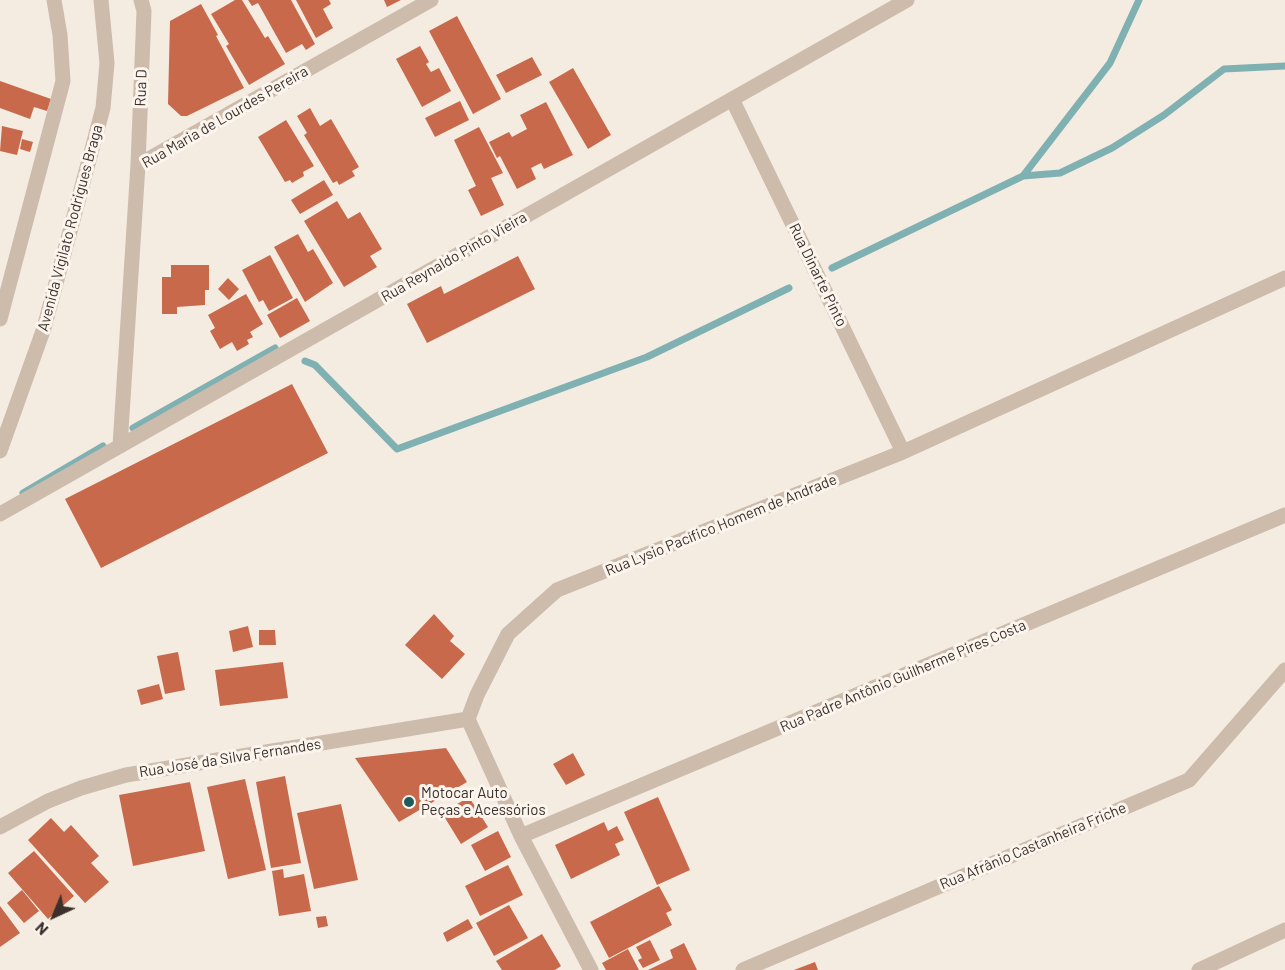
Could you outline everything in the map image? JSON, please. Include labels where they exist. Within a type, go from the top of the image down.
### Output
[{"type":"street","points":[[0,319],[63,81],[60,35],[54,0]]},
{"type":"street","name":"Avenida Vigilato Rodrigues Braga","points":[[0,450],[44,328],[104,108],[107,63],[101,0]]},
{"type":"street","name":"Rua Maria de Lourdes Pereira","points":[[120,446],[138,165],[430,0]]},
{"type":"street","name":"Rua Reynaldo Pinto Vieira","points":[[0,514],[907,0]]},
{"type":"street","name":"Rua D","points":[[138,165],[142,6]]},
{"type":"street","name":"Rua Dinarte Pinto","points":[[732,99],[903,452]]},
{"type":"street","name":"Rua Lysio Pacífico Homem de Andrade","points":[[468,719],[477,695],[508,634],[557,590],[903,452],[1285,278]]},
{"type":"street","name":"Rua Padre Antônio Guilherme Pires Costa","points":[[521,836],[1285,515]]},
{"type":"street","name":"Rua Afrânio Castanheira Friche","points":[[743,970],[1189,780],[1285,670]]},
{"type":"street","points":[[468,719],[521,836],[591,970]]},
{"type":"street","name":"Rua José da Silva Fernandes","points":[[0,827],[48,801],[81,788],[126,775],[468,719]]},
{"type":"street","points":[[1199,970],[1285,930]]},
{"type":"building","points":[[235,0],[242,0],[265,38],[268,36],[285,64],[249,85],[226,46],[229,44],[211,14]]},
{"type":"building","points":[[248,0],[291,0],[315,44],[306,50],[302,44],[286,53],[258,3],[252,6]]},
{"type":"building","points":[[296,0],[329,0],[331,4],[323,9],[333,28],[316,38]]},
{"type":"building","points":[[384,0],[401,0],[387,7]]},
{"type":"building","points":[[201,4],[244,88],[187,116],[181,116],[168,104],[170,21]]},
{"type":"building","points":[[457,16],[501,99],[473,114],[429,31]]},
{"type":"building","points":[[420,46],[429,62],[426,64],[431,72],[439,68],[451,91],[422,107],[396,59]]},
{"type":"building","points":[[532,57],[542,75],[506,93],[496,75]]},
{"type":"building","points":[[573,68],[611,135],[588,149],[549,82]]},
{"type":"building","points":[[0,81],[51,99],[47,111],[34,107],[30,119],[0,108]]},
{"type":"building","points":[[460,101],[469,120],[435,137],[425,118]]},
{"type":"building","points":[[546,102],[573,155],[544,169],[541,163],[531,168],[536,179],[517,189],[500,156],[497,158],[489,142],[509,132],[512,137],[527,129],[520,115]]},
{"type":"building","points":[[310,108],[320,126],[331,119],[359,167],[352,171],[355,176],[339,185],[337,181],[333,183],[304,135],[307,133],[297,116]]},
{"type":"building","points":[[286,120],[314,166],[303,172],[304,176],[292,183],[290,180],[285,182],[258,137]]},
{"type":"building","points":[[2,126],[23,131],[17,155],[0,151]]},
{"type":"building","points":[[479,127],[503,173],[491,178],[504,205],[481,216],[468,190],[476,186],[454,140]]},
{"type":"building","points":[[22,139],[33,142],[30,152],[20,149]]},
{"type":"building","points":[[324,180],[333,195],[300,214],[291,200]]},
{"type":"building","points":[[337,201],[348,219],[360,212],[382,249],[370,256],[377,267],[344,287],[304,221]]},
{"type":"building","points":[[298,234],[308,252],[313,249],[333,283],[305,302],[274,247]]},
{"type":"building","points":[[270,255],[293,298],[269,311],[263,300],[259,302],[242,270]]},
{"type":"building","points":[[518,256],[535,289],[427,343],[407,304],[441,286],[444,294]]},
{"type":"building","points":[[171,265],[209,265],[209,290],[205,290],[205,305],[177,307],[177,314],[162,314],[162,277],[171,277]]},
{"type":"building","points":[[228,278],[239,289],[229,300],[218,289]]},
{"type":"building","points":[[246,294],[263,324],[250,332],[253,337],[247,340],[249,344],[237,351],[232,342],[220,349],[210,331],[215,328],[208,315]]},
{"type":"building","points":[[297,298],[310,321],[280,338],[267,315]]},
{"type":"building","points":[[292,384],[328,453],[101,568],[65,499]]},
{"type":"building","points":[[434,614],[454,636],[450,641],[465,654],[442,679],[405,645]]},
{"type":"building","points":[[248,626],[253,647],[233,652],[229,631]]},
{"type":"building","points":[[259,630],[275,630],[276,645],[259,645]]},
{"type":"building","points":[[178,652],[185,690],[165,694],[157,656]]},
{"type":"building","points":[[283,662],[288,698],[220,706],[215,670]]},
{"type":"building","points":[[159,684],[163,699],[141,705],[137,690]]},
{"type":"building","name":"Motocar Auto Peças e Acessórios","points":[[446,748],[467,782],[399,822],[355,758]]},
{"type":"building","points":[[573,753],[585,775],[566,785],[553,764]]},
{"type":"building","points":[[285,776],[301,863],[271,868],[256,782]]},
{"type":"building","points":[[245,779],[266,870],[228,879],[207,787]]},
{"type":"building","points":[[190,782],[205,851],[133,866],[119,795]]},
{"type":"building","points":[[469,797],[488,827],[461,844],[442,813]]},
{"type":"building","points":[[658,797],[690,870],[657,885],[624,812]]},
{"type":"building","points":[[341,804],[358,880],[314,889],[297,813]]},
{"type":"building","points":[[51,818],[64,832],[71,825],[99,856],[91,863],[109,882],[85,903],[28,840]]},
{"type":"building","points":[[604,822],[608,831],[617,826],[624,840],[615,844],[620,855],[571,879],[555,845]]},
{"type":"building","points":[[498,831],[511,857],[485,871],[471,845]]},
{"type":"building","points":[[34,851],[74,896],[48,919],[8,873]]},
{"type":"building","points":[[508,865],[523,895],[480,916],[465,886]]},
{"type":"building","points":[[283,869],[284,878],[304,874],[311,911],[279,916],[272,871]]},
{"type":"building","points":[[659,886],[672,910],[666,913],[672,925],[609,958],[590,922]]},
{"type":"building","points":[[22,890],[39,911],[24,923],[7,903]]},
{"type":"building","points":[[509,905],[528,938],[494,956],[476,923]]},
{"type":"building","points":[[0,906],[20,933],[0,947]]},
{"type":"building","points":[[326,916],[328,926],[318,928],[316,917]]},
{"type":"building","points":[[468,919],[473,928],[447,942],[443,933]]},
{"type":"building","points":[[542,934],[561,966],[555,970],[502,970],[496,961]]},
{"type":"building","points":[[650,940],[660,960],[643,968],[638,960],[642,958],[636,947]]},
{"type":"building","points":[[684,943],[697,970],[648,970],[673,958],[670,950]]},
{"type":"building","points":[[628,949],[639,970],[606,970],[602,963]]},
{"type":"building","points":[[815,962],[818,970],[794,970]]},
{"type":"waterway","points":[[1023,176],[1110,63],[1139,0]]},
{"type":"waterway","points":[[832,268],[1023,176],[1060,173],[1112,148],[1164,115],[1224,69],[1285,66]]},
{"type":"waterway","points":[[305,361],[315,365],[397,449],[647,357],[789,288]]},
{"type":"waterway","points":[[133,428],[275,348]]},
{"type":"waterway","points":[[23,493],[103,446]]},
{"type":"place","name":"Motocar Auto Peças e Acessórios","points":[[409,802]]}]
